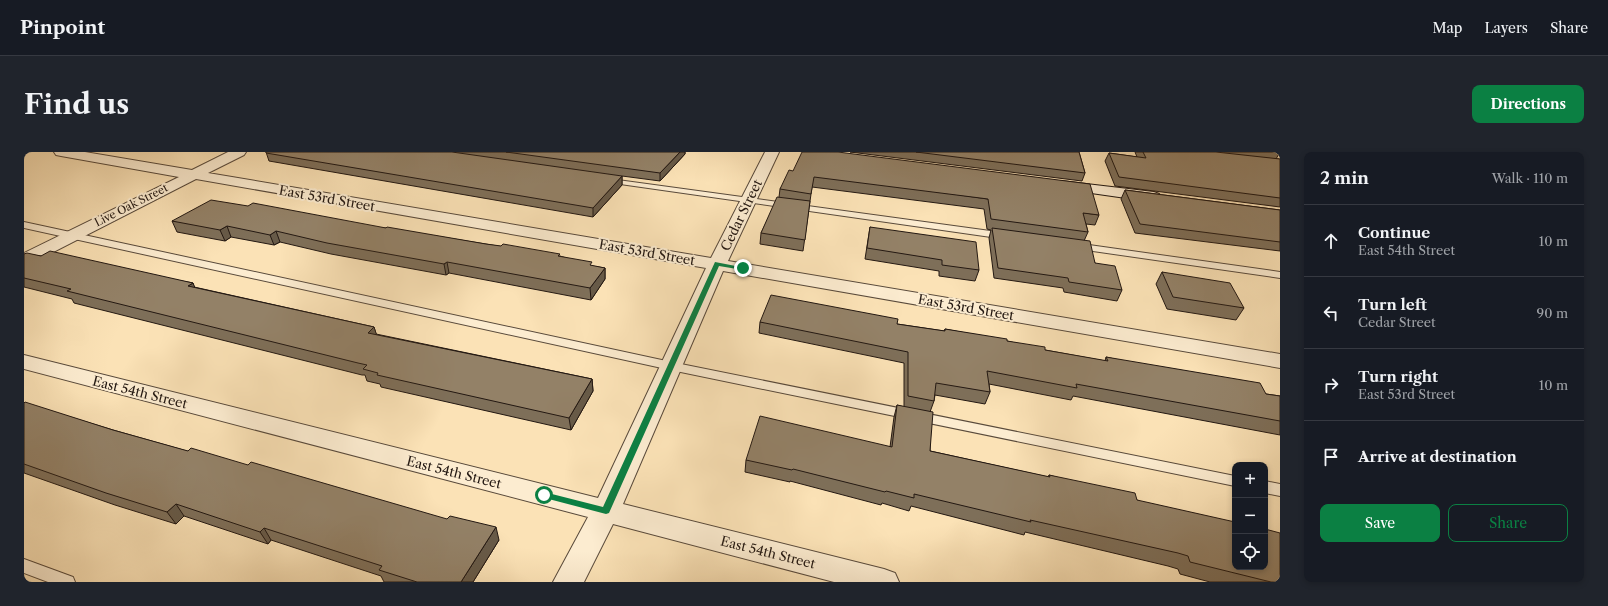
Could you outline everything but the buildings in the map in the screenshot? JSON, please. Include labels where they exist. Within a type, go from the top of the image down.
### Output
[{"type":"street","name":"East 53rd Street","points":[[61,152],[1280,361]]},
{"type":"street","name":"Live Oak Street","points":[[24,260],[239,152]]},
{"type":"street","name":"Cedar Street","points":[[568,582],[606,511],[717,264],[772,152]]},
{"type":"street","points":[[1051,183],[1169,199]]},
{"type":"street","name":"East 54th Street","points":[[24,362],[884,582]]},
{"type":"lane","points":[[597,178],[1014,238]]},
{"type":"lane","points":[[24,225],[671,366],[1232,480]]},
{"type":"lane","points":[[1069,245],[1280,275]]},
{"type":"lane","points":[[1268,488],[1280,490]]},
{"type":"lane","points":[[24,566],[67,582]]},
{"type":"route","points":[[544,495],[606,511],[717,264],[743,268]]}]
